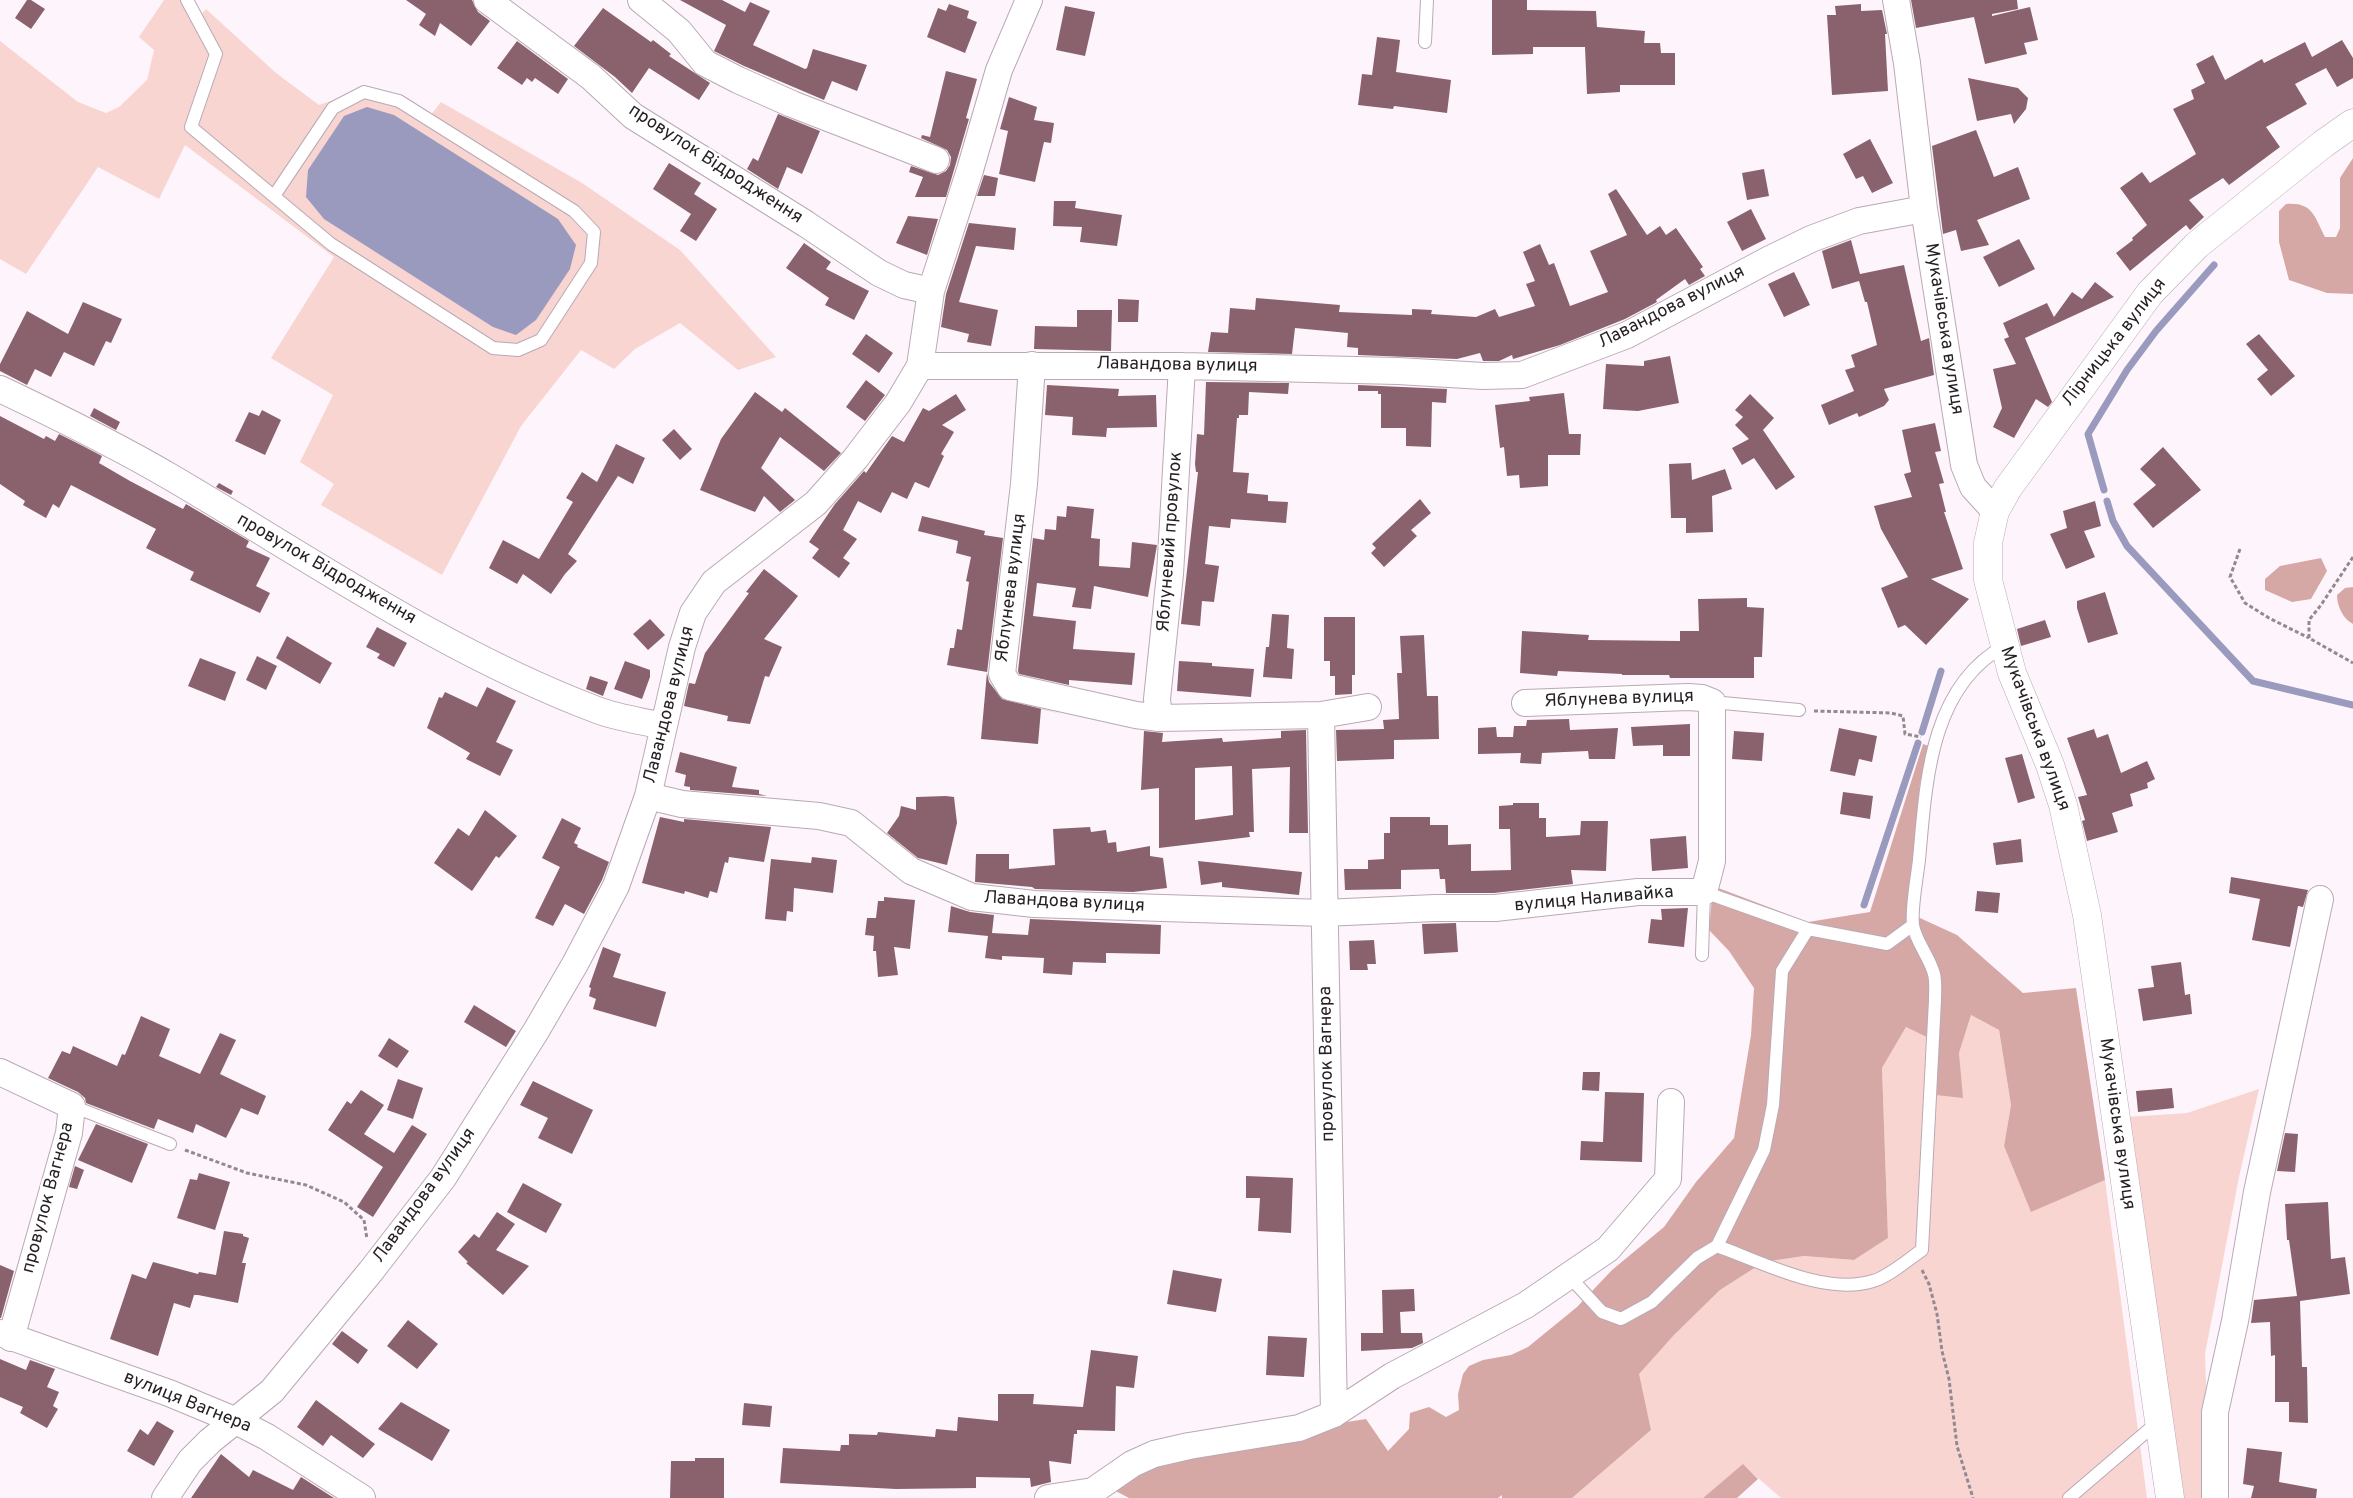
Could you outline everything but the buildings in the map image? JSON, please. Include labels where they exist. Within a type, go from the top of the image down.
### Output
[{"type":"street","name":"провулок Відродження","points":[[487,0],[591,77],[633,116],[806,224],[879,273],[904,285],[932,291]]},
{"type":"street","points":[[641,0],[679,31],[705,62],[738,80],[792,104],[936,160]]},
{"type":"street","points":[[920,366],[932,291],[1000,70],[1029,0]]},
{"type":"street","name":"Мукачівська вулиця","points":[[1896,0],[1907,64],[1924,209],[1964,465],[1973,487],[1995,510],[1988,543],[1988,580],[2004,646],[2063,805],[2087,915],[2170,1498]]},
{"type":"street","name":"Лірницька вулиця","points":[[1995,510],[2013,480],[2150,293],[2197,245],[2322,144],[2353,123]]},
{"type":"street","name":"Лавандова вулиця","points":[[165,1498],[190,1461],[234,1420],[272,1391],[371,1271],[444,1178],[536,1031],[575,964],[616,886],[648,796],[682,647],[693,614],[714,582],[816,503],[855,458],[898,403],[920,366],[1182,366],[1389,371],[1484,376],[1522,375],[1627,334],[1811,239],[1859,221],[1924,209]]},
{"type":"street","name":"Яблунева вулиця","points":[[1032,365],[1024,484],[1002,674],[1010,687],[1136,716],[1159,718],[1321,715],[1368,707]]},
{"type":"street","name":"Яблуневий провулок","points":[[1159,718],[1157,699],[1170,574],[1182,366]]},
{"type":"street","name":"провулок Відродження","points":[[0,389],[77,426],[173,479],[383,605],[498,667],[599,711],[663,726]]},
{"type":"street","name":"Яблунева вулиця","points":[[1525,703],[1688,697],[1702,698],[1712,702]]},
{"type":"street","points":[[1704,892],[1712,861],[1712,702]]},
{"type":"street","name":"провулок Вагнера","points":[[1321,715],[1334,1414]]},
{"type":"street","name":"Лавандова вулиця","points":[[648,796],[682,804],[820,816],[851,823],[910,871],[972,897],[1034,904],[1324,913]]},
{"type":"street","name":"вулиця Наливайка","points":[[1324,913],[1435,908],[1495,908],[1638,892],[1704,892]]},
{"type":"street","points":[[2215,1498],[2215,1412],[2235,1321],[2257,1192],[2320,899]]},
{"type":"street","name":"провулок Вагнера","points":[[0,1072],[72,1106],[69,1133],[6,1336]]},
{"type":"street","points":[[1048,1498],[1093,1495],[1132,1464],[1154,1454],[1189,1446],[1300,1428],[1334,1414],[1392,1376],[1526,1305],[1608,1249],[1668,1179],[1671,1102]]},
{"type":"street","name":"вулиця Вагнера","points":[[6,1336],[169,1393],[234,1420],[267,1438],[362,1498]]},
{"type":"lane","points":[[187,0],[216,54],[191,126],[274,196],[331,244],[494,348],[518,350],[541,340],[591,263],[594,232],[574,211],[399,101],[364,92],[333,108],[274,196]]},
{"type":"lane","points":[[1425,42],[1427,0]]},
{"type":"lane","points":[[1717,1246],[1786,1272],[1833,1285],[1874,1281],[1922,1250],[1930,1068],[1935,1031],[1935,1000],[1934,974],[1913,925],[1926,780],[1936,739],[1951,703],[1967,676],[1993,652],[2004,646]]},
{"type":"lane","points":[[1712,702],[1799,710]]},
{"type":"lane","points":[[1702,955],[1704,892],[1808,929],[1887,944],[1913,925]]},
{"type":"lane","points":[[1568,1275],[1602,1312],[1621,1319],[1652,1302],[1697,1258],[1717,1246],[1764,1150],[1773,1105],[1782,971],[1808,929]]},
{"type":"lane","points":[[72,1106],[170,1144]]},
{"type":"lane","points":[[2069,1498],[2159,1422]]},
{"type":"path","points":[[2240,549],[2230,578],[2245,603],[2353,663]]},
{"type":"path","points":[[2309,638],[2308,620],[2321,605],[2353,557]]},
{"type":"path","points":[[1799,710],[1871,714],[1891,713],[1903,716],[1905,734],[1936,739]]},
{"type":"path","points":[[170,1144],[247,1173],[306,1185],[344,1202],[364,1220],[371,1271]]},
{"type":"path","points":[[1922,1250],[1922,1270],[1933,1298],[1949,1379],[1956,1446],[1973,1498]]},
{"type":"shaded area","points":[[164,0],[182,0],[199,17],[206,9],[276,73],[319,105],[366,89],[430,116],[441,102],[582,183],[680,250],[776,357],[738,370],[680,323],[635,349],[614,369],[581,350],[521,426],[442,575],[321,505],[334,484],[300,462],[333,395],[271,358],[334,257],[185,145],[159,199],[98,167],[26,274],[0,259],[0,41],[78,102],[106,113],[119,107],[147,80],[154,50],[139,37]]},
{"type":"shaded area","points":[[2353,158],[2353,294],[2327,293],[2289,280],[2279,242],[2279,211],[2286,204],[2302,205],[2312,212],[2325,237],[2336,237],[2340,228],[2340,178]]},
{"type":"shaded area","points":[[2321,558],[2327,571],[2311,599],[2292,602],[2265,590],[2265,579],[2280,566]]},
{"type":"shaded area","points":[[2353,587],[2353,624],[2341,612],[2337,595],[2345,588]]},
{"type":"shaded area","points":[[1923,744],[1929,746],[1920,783],[1909,913],[1957,935],[2023,993],[2076,988],[2105,1180],[2031,1212],[2004,1146],[2011,1105],[1999,1030],[1971,1015],[1959,1053],[1963,1098],[1936,1095],[1933,1040],[1906,1027],[1882,1068],[1888,1238],[1854,1260],[1804,1256],[1764,1262],[1720,1290],[1674,1335],[1639,1374],[1651,1430],[1572,1498],[1502,1498],[1502,1495],[1498,1498],[1129,1498],[1110,1488],[1156,1463],[1334,1424],[1366,1419],[1388,1451],[1409,1429],[1410,1413],[1429,1407],[1446,1417],[1459,1410],[1458,1394],[1463,1374],[1469,1366],[1483,1360],[1511,1355],[1528,1347],[1577,1307],[1612,1270],[1664,1227],[1696,1182],[1734,1138],[1751,1035],[1754,988],[1729,951],[1709,930],[1713,886],[1808,922],[1870,912]]},
{"type":"shaded area","points":[[1971,1015],[1999,1030],[2011,1105],[2004,1146],[2031,1211],[2105,1180],[2147,1498],[1781,1498],[1743,1465],[1703,1498],[1572,1498],[1651,1430],[1638,1374],[1720,1290],[1764,1262],[1804,1256],[1854,1260],[1888,1238],[1882,1068],[1906,1027],[1933,1039],[1962,1098],[1959,1053]]},
{"type":"shaded area","points":[[2259,1089],[2239,1177],[2205,1354],[2210,1498],[2183,1498],[2177,1448],[2155,1324],[2127,1117],[2187,1113]]},
{"type":"shaded area","points":[[1743,1464],[1758,1479],[1737,1498],[1703,1498]]},
{"type":"water","points":[[367,107],[394,115],[558,219],[576,245],[570,269],[536,320],[516,335],[493,327],[324,219],[306,197],[308,170],[344,116]]},
{"type":"waterway","points":[[2104,490],[2088,434],[2127,370],[2156,331],[2214,265]]},
{"type":"waterway","points":[[2107,501],[2113,521],[2127,546],[2253,681],[2353,705]]},
{"type":"waterway","points":[[1922,732],[1941,671]]},
{"type":"waterway","points":[[1864,905],[1918,743]]}]
